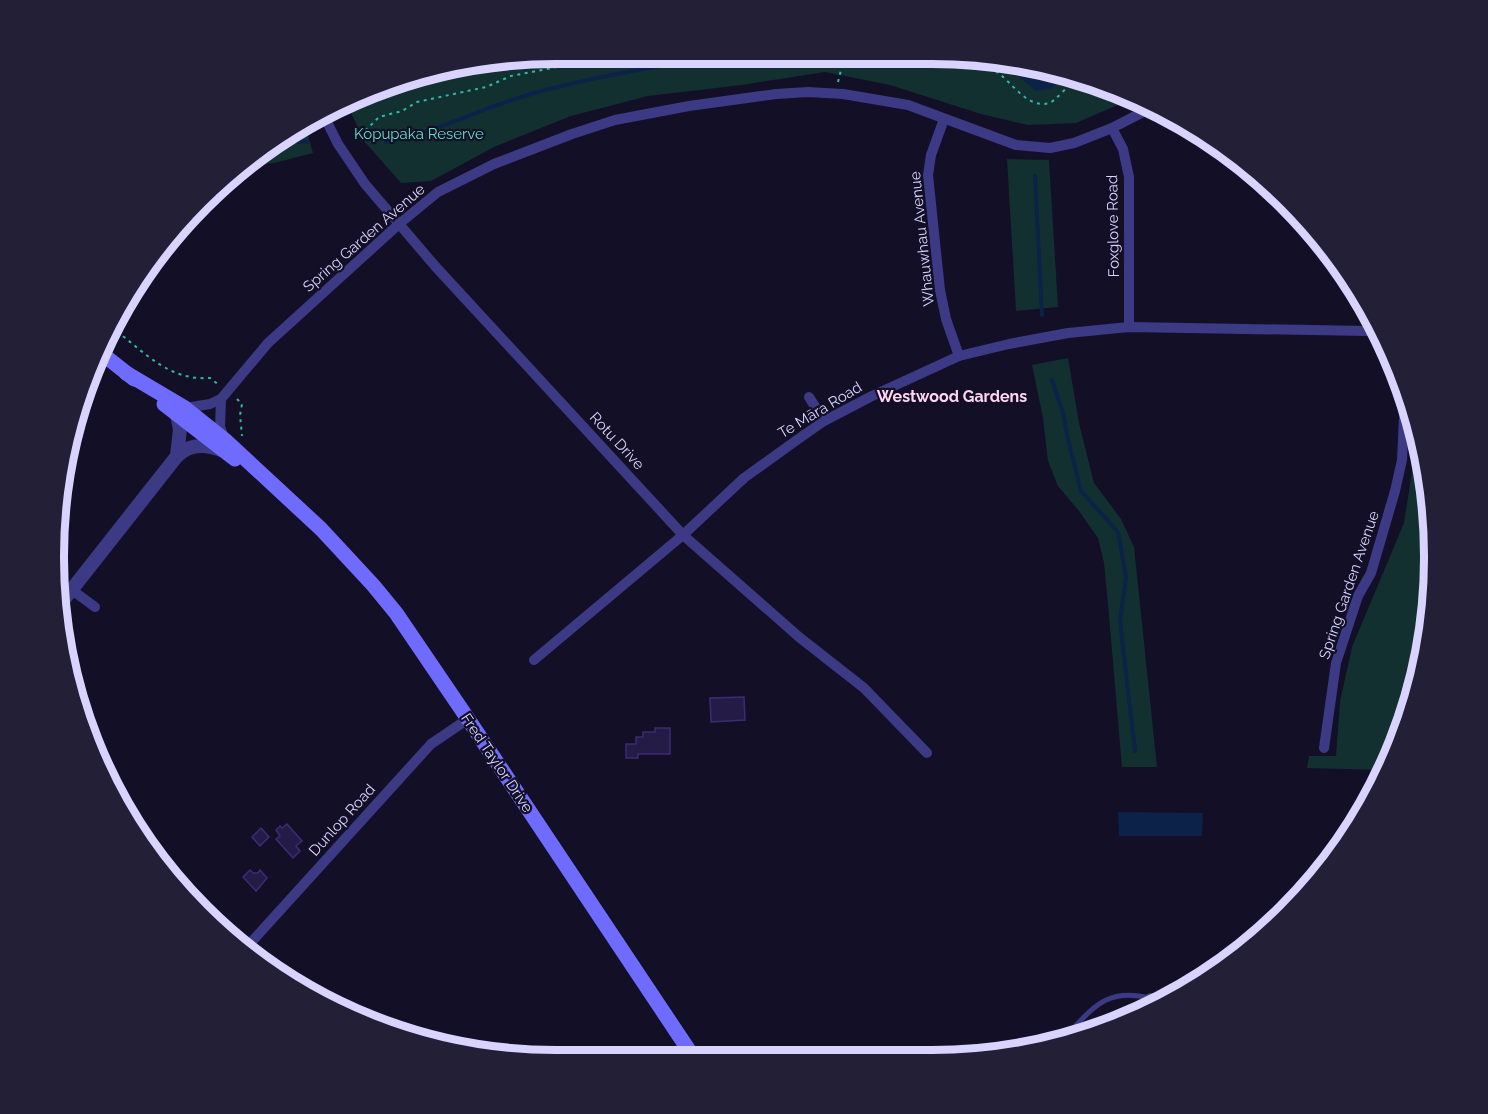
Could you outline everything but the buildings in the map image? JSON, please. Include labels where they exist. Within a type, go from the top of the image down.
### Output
[{"type":"main road","name":"Fred Taylor Drive","points":[[107,358],[181,412],[277,488],[329,537],[373,585],[396,613],[468,719],[689,1050]]},
{"type":"street","name":"Spring Garden Avenue","points":[[221,399],[268,343],[399,224],[438,192],[494,164],[615,120],[652,112],[808,92],[870,97],[908,105],[1016,145],[1050,148],[1074,143],[1112,128],[1142,112]]},
{"type":"street","name":"Whauwhau Avenue","points":[[944,119],[930,155],[928,175],[940,290],[946,319],[959,357]]},
{"type":"street","name":"Rotu Drive","points":[[327,122],[338,144],[365,184],[399,224],[443,275],[683,535],[799,637],[864,688],[927,753]]},
{"type":"street","name":"Foxglove Road","points":[[1112,128],[1123,149],[1129,177],[1129,327]]},
{"type":"street","name":"Te Māra Road","points":[[534,660],[683,535],[744,478],[825,421],[872,396],[959,357],[1009,344],[1068,333],[1129,327],[1368,329]]},
{"type":"street","points":[[809,397],[825,421]]},
{"type":"street","points":[[67,596],[182,451],[196,446],[223,445],[220,427],[221,399],[181,412],[177,456]]},
{"type":"street","name":"Spring Garden Avenue","points":[[1324,748],[1336,663],[1358,596],[1371,573],[1395,491],[1402,460],[1404,420]]},
{"type":"street","points":[[72,590],[95,607]]},
{"type":"street","name":"Dunlop Road","points":[[251,943],[431,744],[468,719]]},
{"type":"lane","points":[[1074,1028],[1091,1010],[1109,998],[1132,993],[1150,999]]},
{"type":"path","points":[[360,136],[379,117],[402,111],[417,102],[486,87],[511,76],[573,64]]},
{"type":"path","points":[[838,82],[845,64]]},
{"type":"path","points":[[990,69],[997,71],[1023,97],[1042,104],[1057,98],[1069,85]]},
{"type":"path","points":[[118,333],[165,368],[180,376],[195,379],[210,378],[220,386]]},
{"type":"path","points":[[234,397],[242,404],[240,415],[244,444]]},
{"type":"green space","name":"Kopupaka Reserve","points":[[557,64],[931,64],[963,66],[1027,74],[1058,81],[1122,103],[1076,123],[1028,125],[981,114],[890,85],[825,72],[648,96],[571,116],[494,147],[431,181],[401,183],[364,141],[350,110],[369,102],[430,81],[461,74]]},
{"type":"green space","points":[[307,133],[313,153],[259,165]]},
{"type":"green space","points":[[1007,159],[1049,160],[1058,307],[1016,311]]},
{"type":"green space","points":[[1068,358],[1079,423],[1094,483],[1121,519],[1134,547],[1157,767],[1122,767],[1104,563],[1098,538],[1058,486],[1048,461],[1043,418],[1032,365]]},
{"type":"green space","points":[[1414,460],[1424,557],[1419,621],[1407,684],[1386,745],[1375,770],[1307,768],[1309,756],[1336,756],[1340,702],[1352,647],[1404,523]]},
{"type":"water","points":[[1011,72],[1057,81],[1053,88],[1036,91]]},
{"type":"water","points":[[1118,812],[1203,813],[1202,836],[1119,836]]},
{"type":"waterway","points":[[386,142],[405,138],[531,94],[672,64]]},
{"type":"waterway","points":[[294,141],[307,142]]},
{"type":"waterway","points":[[1035,176],[1042,315]]},
{"type":"waterway","points":[[1052,380],[1063,413],[1081,491],[1118,532],[1126,577],[1120,621],[1135,751]]},
{"type":"district","name":"Westwood Gardens","points":[[952,396]]}]
